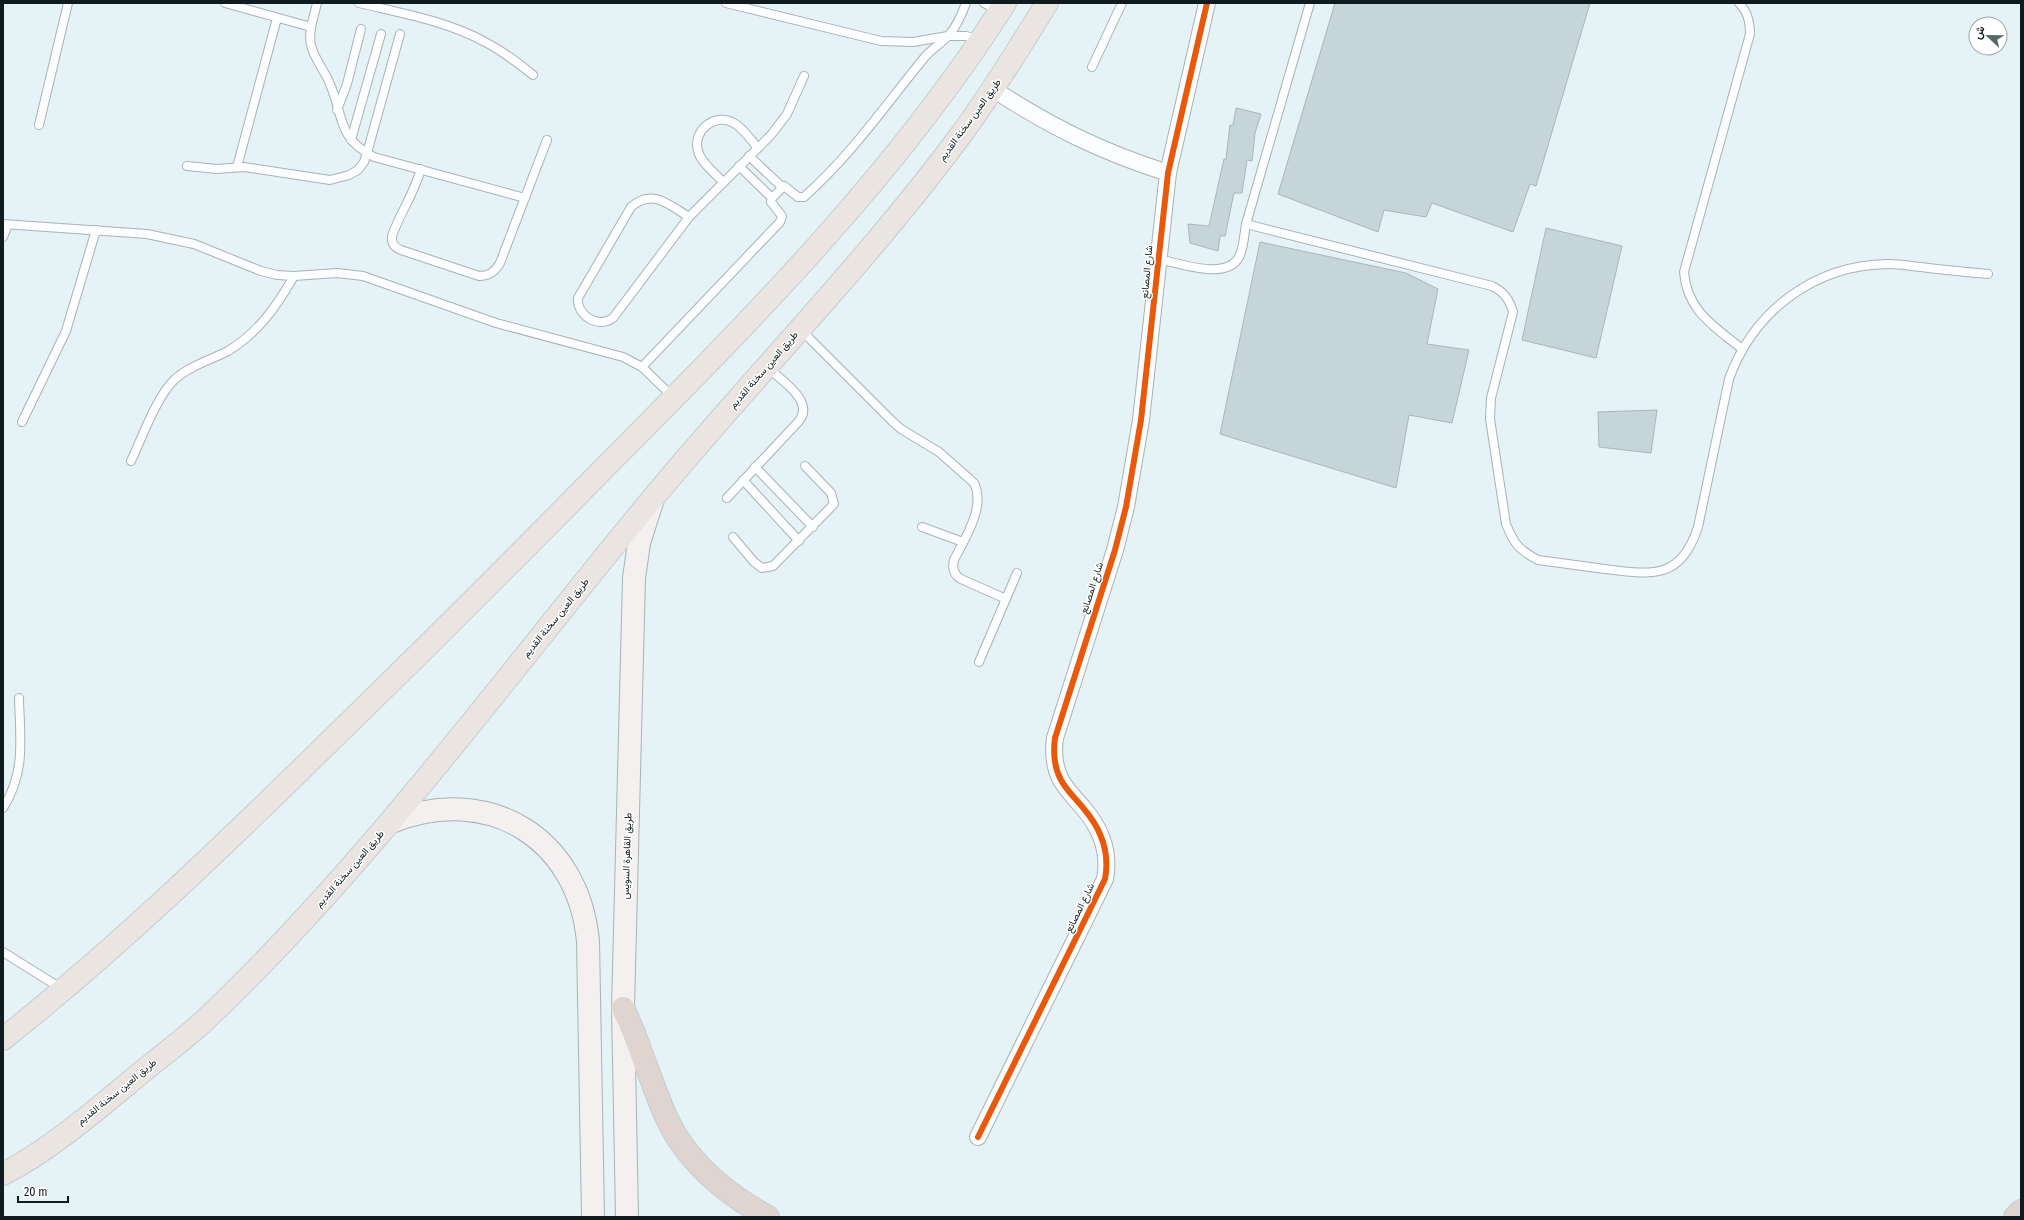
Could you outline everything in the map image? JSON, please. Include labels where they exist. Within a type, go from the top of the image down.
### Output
[{"type":"highway","points":[[623,1008],[639,1042],[649,1075],[677,1138],[699,1166],[720,1185],[738,1200],[768,1217]]},
{"type":"highway","points":[[2015,1217],[2021,1211]]},
{"type":"main road","name":"طريق العين سخنة القديم","points":[[3,1174],[16,1167],[86,1118],[202,1023],[326,897],[392,822],[653,497],[852,271],[927,178],[993,89],[1047,3]]},
{"type":"main road","points":[[3,1039],[65,990],[228,842],[477,597],[674,397],[821,243],[903,144],[952,82],[982,39],[996,6]]},
{"type":"main road","name":"طريق القاهرة السويس","points":[[627,1217],[623,1008],[634,578],[639,543],[653,497]]},
{"type":"main road","points":[[392,822],[420,812],[444,808],[480,811],[498,816],[524,830],[544,844],[556,857],[575,888],[583,911],[588,941],[593,1217]]},
{"type":"street","name":"شارع المصانع","points":[[978,1137],[1106,879],[1107,857],[1101,836],[1086,811],[1061,780],[1054,760],[1054,749],[1058,728],[1115,550],[1126,507],[1141,420],[1168,173],[1207,3]]},
{"type":"street","points":[[993,89],[1063,132],[1097,148],[1168,173]]},
{"type":"lane","points":[[39,125],[68,3]]},
{"type":"lane","points":[[228,3],[251,7],[277,18],[311,28]]},
{"type":"lane","points":[[317,3],[311,28],[311,45],[314,55],[331,86],[337,110],[346,134],[351,140],[367,153],[380,159],[525,198]]},
{"type":"lane","points":[[358,3],[457,29],[484,41],[510,56],[533,75]]},
{"type":"lane","points":[[726,3],[881,41],[913,42],[948,36],[966,36],[982,39]]},
{"type":"lane","points":[[749,156],[782,187],[787,187],[798,197],[806,195],[846,155],[872,125],[927,54],[948,36],[957,23],[966,3]]},
{"type":"lane","points":[[1092,67],[1122,3]]},
{"type":"lane","points":[[1158,259],[1223,270],[1235,262],[1239,257],[1246,224],[1310,3]]},
{"type":"lane","points":[[1739,3],[1746,13],[1750,23],[1750,34],[1684,272],[1689,296],[1695,307],[1703,316],[1742,349]]},
{"type":"lane","points":[[237,167],[277,18]]},
{"type":"lane","points":[[337,110],[347,84],[361,29]]},
{"type":"lane","points":[[351,140],[381,34]]},
{"type":"lane","points":[[187,166],[264,169],[330,180],[349,175],[358,170],[364,162],[367,153],[400,34]]},
{"type":"lane","points":[[689,217],[659,199],[644,199],[631,207],[578,298],[577,303],[582,313],[600,322],[609,321],[613,318],[689,217],[758,148],[787,114],[804,76]]},
{"type":"lane","points":[[723,182],[702,159],[698,152],[697,143],[699,134],[704,128],[714,121],[727,120],[735,124],[758,148]]},
{"type":"lane","points":[[421,169],[414,193],[403,207],[391,237],[394,245],[401,250],[479,276],[490,274],[497,268],[547,140]]},
{"type":"lane","points":[[739,166],[772,198]]},
{"type":"lane","points":[[642,367],[780,222],[782,216],[771,202],[772,198],[782,187]]},
{"type":"lane","points":[[1246,224],[1492,286],[1503,291],[1510,301],[1513,312],[1491,398],[1490,419],[1506,524],[1512,540],[1523,552],[1538,560],[1643,574],[1662,571],[1679,561],[1692,546],[1698,527],[1729,378],[1742,349],[1760,323],[1783,301],[1815,280],[1851,267],[1889,264],[1988,274]]},
{"type":"lane","points":[[3,237],[5,225],[147,234],[194,244],[261,271],[294,276],[337,273],[370,278],[496,323],[624,357],[642,367],[674,397]]},
{"type":"lane","points":[[22,422],[47,374],[66,331],[96,230]]},
{"type":"lane","points":[[131,461],[169,386],[182,374],[228,350],[251,333],[271,312],[294,276]]},
{"type":"lane","points":[[800,330],[892,421],[939,452],[974,484],[978,490],[978,506],[953,564],[953,569],[957,577],[1006,599]]},
{"type":"lane","points":[[727,498],[799,421],[804,412],[803,402],[800,398],[767,367]]},
{"type":"lane","points":[[733,537],[754,562],[762,568],[773,566],[799,541],[832,507],[834,500],[831,493],[805,466]]},
{"type":"lane","points":[[755,467],[813,527]]},
{"type":"lane","points":[[743,480],[799,541]]},
{"type":"lane","points":[[922,527],[963,542]]},
{"type":"lane","points":[[979,662],[1017,573]]},
{"type":"lane","points":[[3,808],[15,786],[20,765],[19,698]]},
{"type":"lane","points":[[3,952],[65,990]]},
{"type":"building","points":[[1335,3],[1590,3],[1536,186],[1530,184],[1513,232],[1432,203],[1426,217],[1384,210],[1378,232],[1278,194]]},
{"type":"building","points":[[1236,108],[1261,114],[1255,133],[1252,161],[1247,160],[1242,193],[1234,193],[1225,236],[1220,236],[1218,251],[1190,243],[1188,224],[1209,226],[1224,159],[1226,159],[1230,125],[1233,125]]},
{"type":"building","points":[[1546,228],[1622,246],[1596,358],[1522,340]]},
{"type":"building","points":[[1260,242],[1406,273],[1438,289],[1427,344],[1469,350],[1452,423],[1409,415],[1396,488],[1220,434]]},
{"type":"building","points":[[1657,410],[1651,453],[1599,447],[1598,412]]},
{"type":"cycle path","points":[[978,1137],[1105,879],[1106,860],[1103,842],[1090,817],[1061,780],[1055,760],[1055,738],[1115,550],[1126,507],[1141,420],[1168,173],[1207,3]]}]
